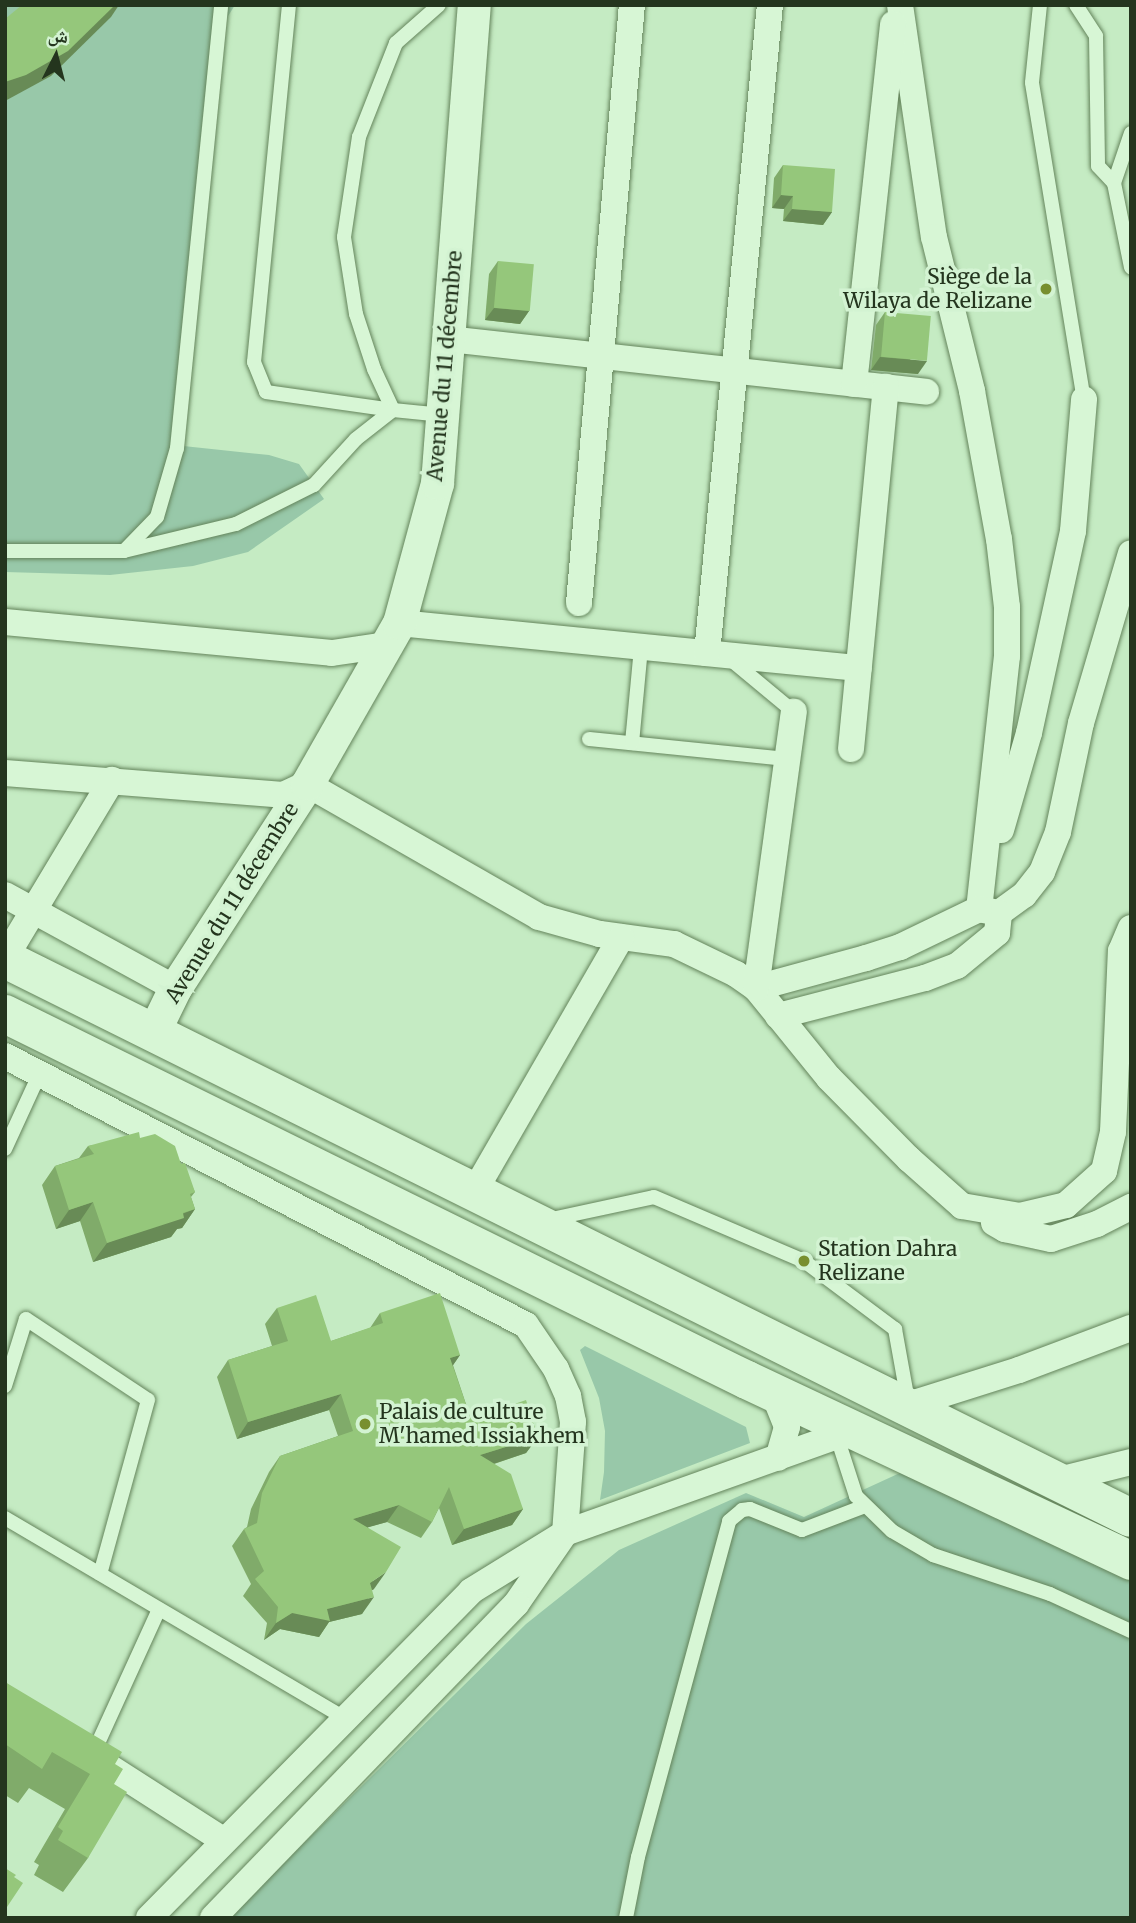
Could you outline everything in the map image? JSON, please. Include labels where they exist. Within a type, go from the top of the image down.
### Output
[{"type":"main road","points":[[5,958],[1055,1480],[1122,1508]]},
{"type":"main road","points":[[5,1014],[747,1380],[846,1434],[1131,1561]]},
{"type":"street","name":"Avenue du 11 décembre","points":[[153,1033],[176,988],[307,784],[393,634],[437,483],[474,5]]},
{"type":"street","points":[[579,603],[632,5]]},
{"type":"street","points":[[716,654],[734,370],[770,5]]},
{"type":"street","points":[[854,384],[897,5]]},
{"type":"street","points":[[778,1016],[925,978],[957,966],[997,933],[989,911],[1007,656],[1007,607],[999,539],[972,391],[934,237],[897,5]]},
{"type":"street","points":[[449,339],[926,392]]},
{"type":"street","points":[[851,749],[886,387]]},
{"type":"street","points":[[989,911],[1070,544],[1084,399]]},
{"type":"street","points":[[756,988],[900,947],[1024,895],[1042,873],[1058,832],[1082,723],[1131,553]]},
{"type":"street","points":[[5,622],[332,653],[393,634],[641,647],[859,668]]},
{"type":"street","points":[[756,988],[794,712]]},
{"type":"street","points":[[5,773],[283,795],[307,784],[538,917],[621,937],[674,944],[737,974],[756,988],[778,1016],[797,1034],[830,1078],[909,1159],[962,1206],[1005,1229],[1051,1239],[1097,1224],[1131,1207]]},
{"type":"street","points":[[5,958],[112,780]]},
{"type":"street","points":[[5,895],[176,988]]},
{"type":"street","points":[[1122,1134],[1124,983],[1121,951],[1131,928]]},
{"type":"street","points":[[474,1192],[621,937]]},
{"type":"street","points":[[5,1056],[526,1325],[556,1369],[568,1396],[573,1422],[565,1533],[516,1604],[213,1918]]},
{"type":"street","points":[[962,1206],[1020,1216],[1066,1205],[1104,1171],[1106,1161],[1122,1134],[1131,1108]]},
{"type":"street","points":[[908,1405],[1019,1370],[1131,1328]]},
{"type":"street","points":[[747,1380],[775,1397],[787,1427],[778,1458]]},
{"type":"street","points":[[149,1918],[471,1591],[565,1533],[846,1434]]},
{"type":"street","points":[[1055,1480],[1131,1462]]},
{"type":"street","points":[[81,1749],[223,1840]]},
{"type":"lane","points":[[124,551],[157,517],[177,448],[221,5]]},
{"type":"lane","points":[[289,5],[254,362],[266,391],[443,415]]},
{"type":"lane","points":[[393,410],[373,369],[356,314],[344,237],[359,137],[396,43],[439,5]]},
{"type":"lane","points":[[1040,5],[1032,83],[1084,399]]},
{"type":"lane","points":[[1076,5],[1096,36],[1098,166],[1114,183]]},
{"type":"lane","points":[[1131,132],[1114,183],[1131,267]]},
{"type":"lane","points":[[5,551],[124,551],[236,524],[314,485],[356,439],[393,410]]},
{"type":"lane","points":[[632,743],[641,647]]},
{"type":"lane","points":[[716,654],[794,712]]},
{"type":"lane","points":[[589,739],[787,759]]},
{"type":"lane","points":[[5,1149],[40,1073]]},
{"type":"lane","points":[[536,1223],[654,1197],[804,1261],[895,1329],[908,1405]]},
{"type":"lane","points":[[5,1385],[26,1319],[148,1400],[100,1574]]},
{"type":"lane","points":[[846,1434],[856,1496],[892,1531],[933,1556],[1050,1594],[1131,1632]]},
{"type":"lane","points":[[626,1918],[638,1857],[729,1521],[742,1510],[750,1509],[797,1529],[807,1529],[865,1506]]},
{"type":"lane","points":[[5,1518],[345,1718]]},
{"type":"lane","points":[[81,1749],[159,1609]]},
{"type":"green space","points":[[5,5],[235,5],[215,37],[174,445],[269,455],[299,464],[324,499],[248,552],[193,566],[110,575],[5,572]]},
{"type":"green space","points":[[585,1346],[746,1427],[750,1443],[600,1500],[605,1431],[599,1398],[580,1350]]},
{"type":"green space","points":[[902,1472],[1131,1573],[1131,1918],[228,1918],[526,1624],[619,1550],[746,1493],[804,1517]]},
{"type":"building","points":[[22,5],[115,5],[68,51],[26,75],[5,82],[5,19]]},
{"type":"building","points":[[783,165],[835,169],[832,212],[792,209],[793,196],[781,195]]},
{"type":"building","points":[[498,261],[534,264],[530,311],[494,308]]},
{"type":"building","points":[[885,312],[931,316],[927,361],[881,357]]},
{"type":"building","points":[[139,1132],[140,1138],[155,1134],[175,1146],[181,1164],[185,1163],[195,1192],[190,1194],[195,1209],[183,1213],[184,1218],[107,1243],[93,1202],[69,1210],[55,1166],[94,1154],[88,1146]]},
{"type":"building","points":[[440,1293],[460,1355],[450,1358],[471,1419],[526,1400],[538,1437],[480,1455],[511,1474],[523,1509],[464,1529],[449,1487],[432,1522],[399,1505],[353,1519],[401,1547],[386,1572],[370,1583],[374,1597],[327,1609],[330,1621],[292,1613],[276,1623],[278,1607],[255,1579],[264,1571],[244,1529],[257,1523],[262,1493],[280,1456],[353,1431],[341,1394],[248,1422],[228,1360],[288,1341],[277,1308],[316,1295],[331,1341],[383,1323],[380,1313]]},
{"type":"building","points":[[5,1682],[122,1752],[115,1764],[123,1769],[114,1784],[127,1792],[88,1858],[58,1840],[63,1831],[58,1827],[90,1774],[52,1752],[42,1769],[5,1744]]},
{"type":"building","points":[[5,1868],[23,1883],[5,1910]]},
{"type":"place","name":"Siège de la Wilaya de Relizane","points":[[1046,289]]},
{"type":"place","name":"Station Dahra Relizane","points":[[804,1261]]},
{"type":"place","name":"Palais de culture M'hamed Issiakhem","points":[[365,1424]]}]
